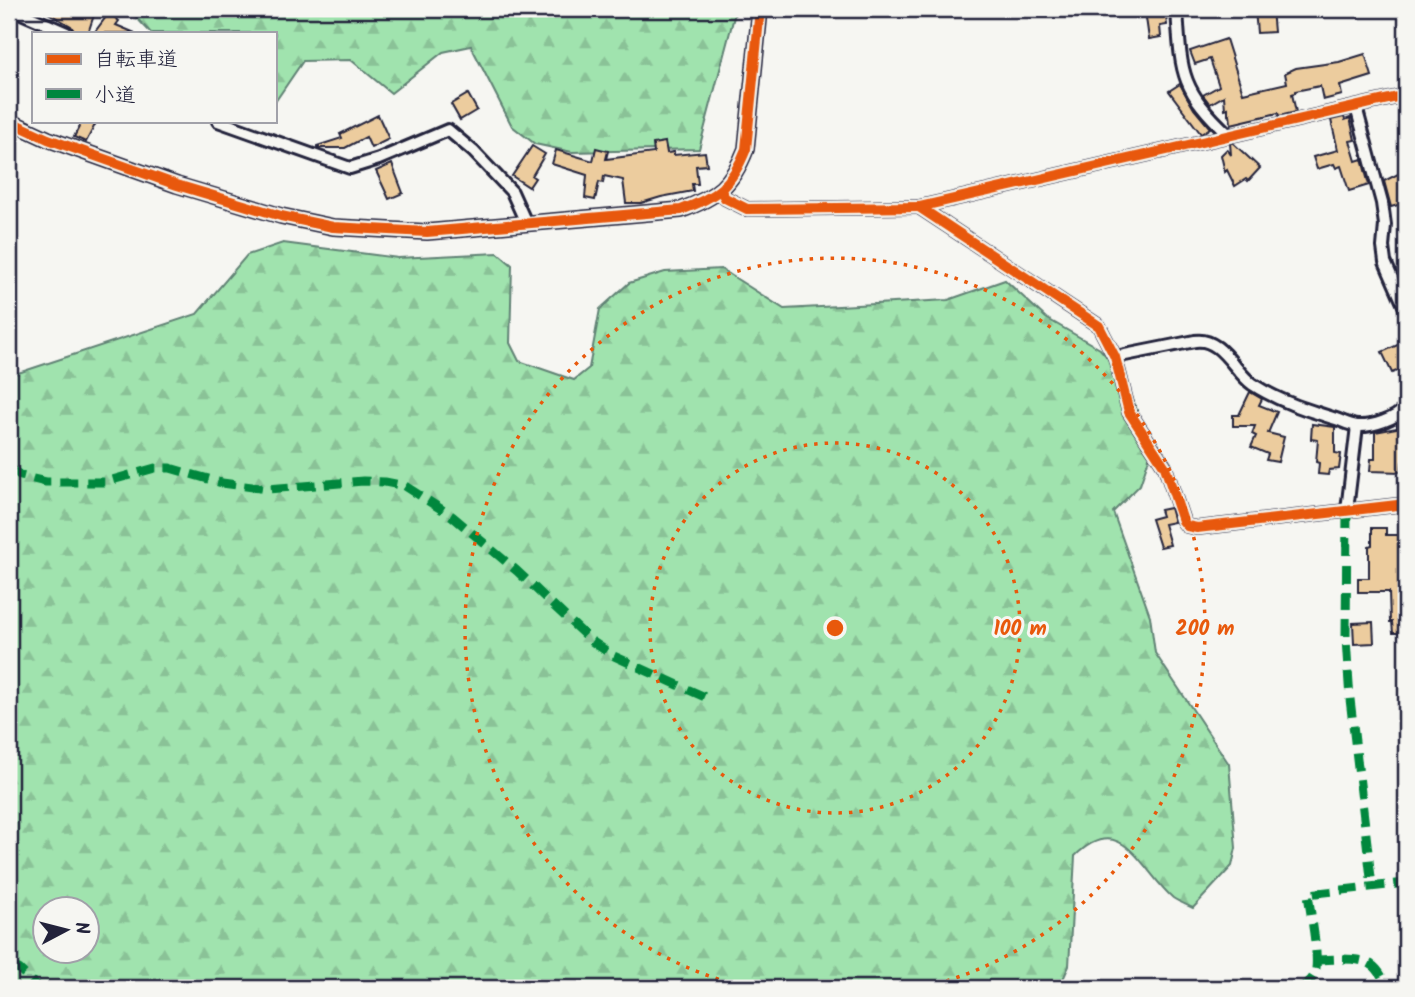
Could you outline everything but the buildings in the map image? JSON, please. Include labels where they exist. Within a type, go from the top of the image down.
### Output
[{"type":"street","points":[[12,9],[65,32]]},
{"type":"street","points":[[9,121],[48,139],[177,185],[281,216],[333,227],[427,232],[681,210],[702,203],[721,191],[737,170],[746,149],[760,9]]},
{"type":"street","points":[[1177,9],[1181,66],[1186,81],[1202,107],[1229,135]]},
{"type":"street","points":[[721,191],[725,198],[747,209],[919,207],[1406,95]]},
{"type":"street","points":[[1356,107],[1382,203],[1385,262],[1406,310]]},
{"type":"street","points":[[221,122],[350,168],[448,130],[473,151],[512,192],[526,223]]},
{"type":"street","points":[[919,207],[1093,321],[1104,332],[1115,357],[1129,412],[1165,467],[1187,526],[1197,528],[1406,504]]},
{"type":"street","points":[[1115,357],[1195,341],[1210,342],[1254,385],[1288,403],[1357,426],[1393,417],[1406,407]]},
{"type":"street","points":[[1347,510],[1357,426]]},
{"type":"green space","points":[[128,9],[736,9],[699,149],[572,152],[535,144],[512,126],[471,46],[443,52],[391,93],[351,60],[303,61],[276,101],[276,32],[150,32]]},
{"type":"green space","points":[[283,243],[398,258],[498,253],[512,265],[510,343],[519,361],[574,380],[589,368],[600,309],[629,283],[665,272],[721,269],[784,309],[948,300],[1005,280],[1046,318],[1100,349],[1124,376],[1152,449],[1140,485],[1113,512],[1150,616],[1155,653],[1229,764],[1236,848],[1232,866],[1193,908],[1173,898],[1130,849],[1106,839],[1091,843],[1075,856],[1069,966],[1059,988],[9,988],[9,376],[197,314],[247,255]]},
{"type":"marked path","points":[[9,467],[21,476],[46,482],[105,482],[155,468],[170,468],[222,483],[268,489],[363,481],[405,486],[452,516],[517,571],[590,640],[614,656],[707,698]]},
{"type":"marked path","points":[[1347,510],[1346,639],[1350,699],[1372,886]]},
{"type":"marked path","points":[[1299,988],[1312,978],[1316,966],[1316,946],[1308,894],[1406,883]]},
{"type":"marked path","points":[[1316,960],[1345,959],[1367,962],[1377,970],[1388,988]]},
{"type":"marked path","points":[[9,966],[19,969],[39,988]]},
{"type":"cycle path","points":[[9,121],[48,139],[177,185],[281,216],[333,227],[427,232],[681,210],[722,188],[735,172],[746,149],[760,9]]},
{"type":"cycle path","points":[[721,191],[725,198],[747,209],[919,207],[1406,95]]},
{"type":"cycle path","points":[[919,207],[1099,326],[1115,357],[1129,412],[1165,467],[1187,526],[1197,528],[1406,504]]}]
